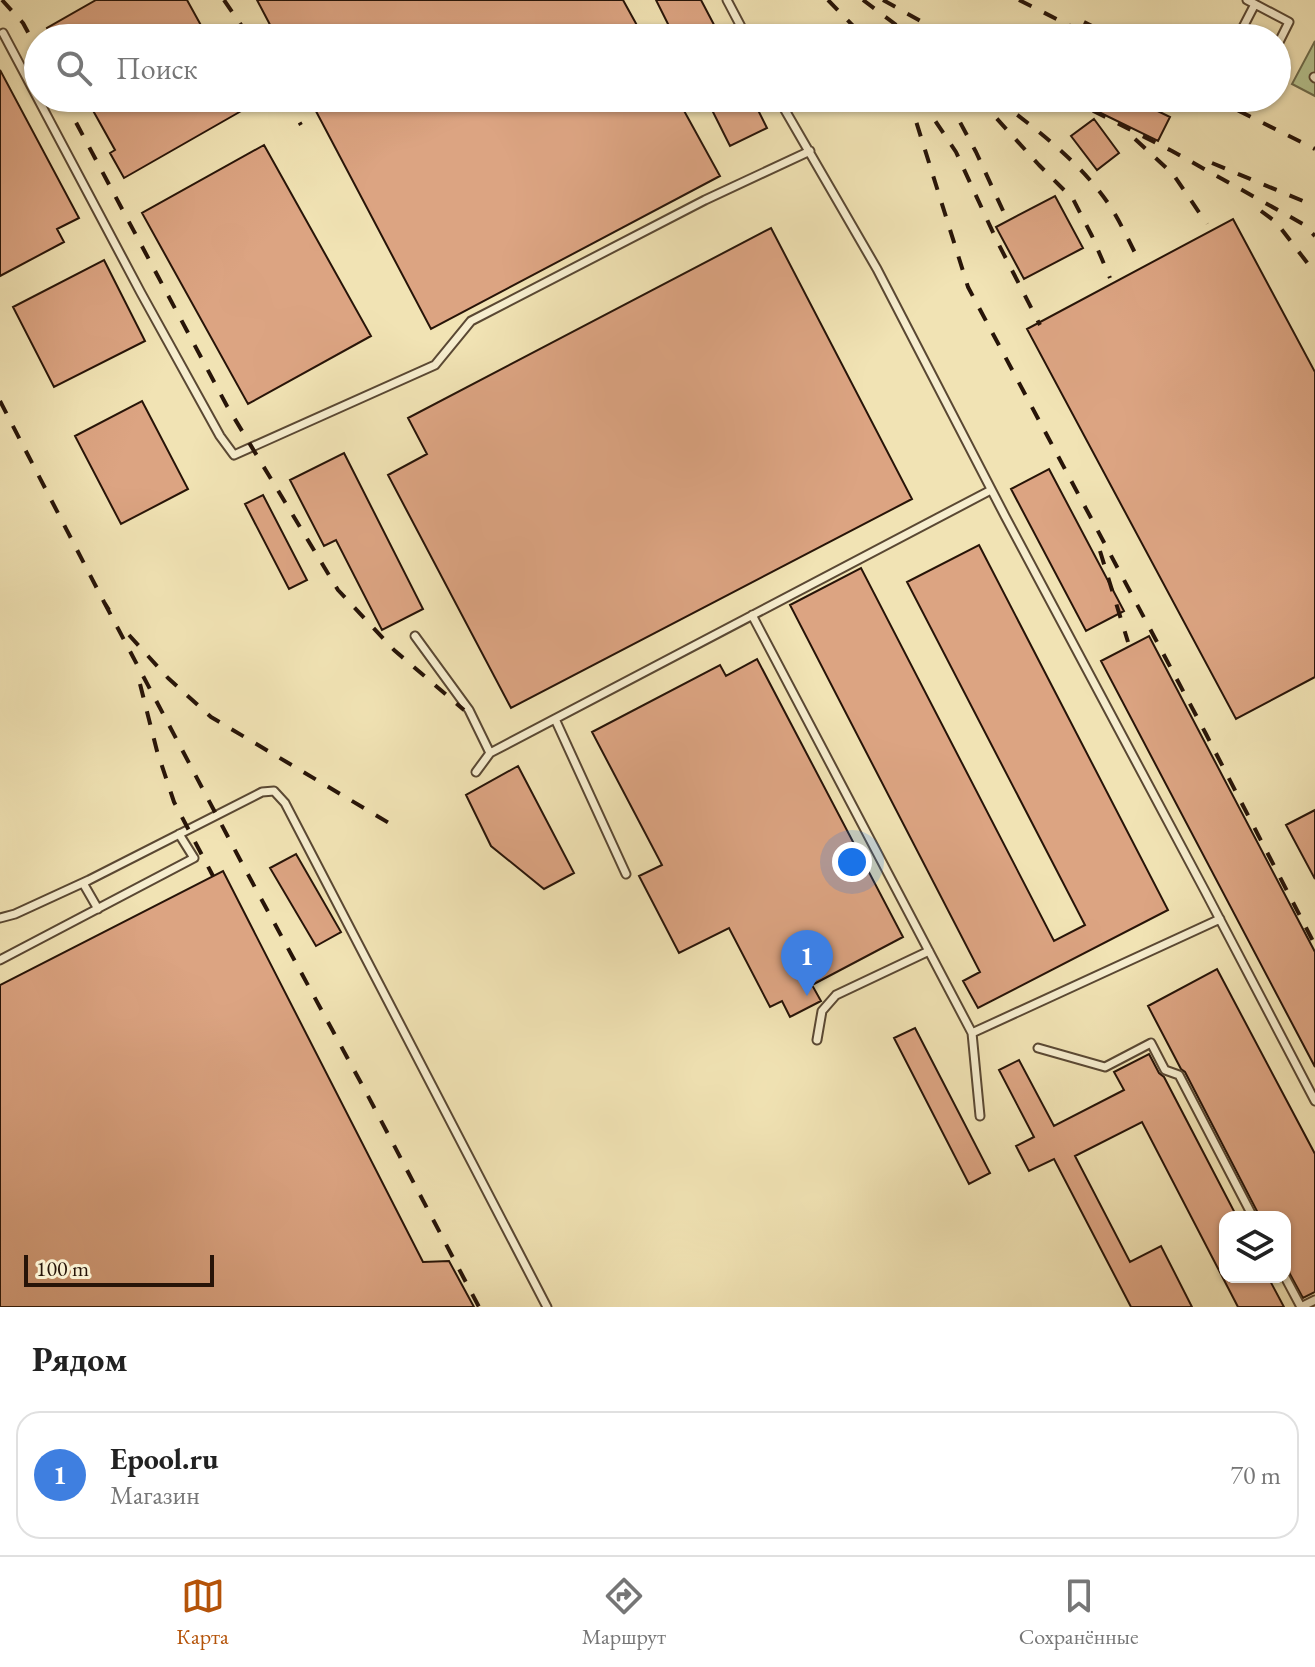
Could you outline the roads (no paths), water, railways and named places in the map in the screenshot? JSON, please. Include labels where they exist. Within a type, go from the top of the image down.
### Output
[{"type":"lane","points":[[727,0],[740,24]]},
{"type":"lane","points":[[1243,24],[1251,2],[1288,24]]},
{"type":"lane","points":[[3,33],[24,73]]},
{"type":"lane","points":[[45,112],[141,293],[220,436],[234,455],[435,365],[471,321],[705,200],[810,151]]},
{"type":"lane","points":[[785,112],[877,269],[1315,1101]]},
{"type":"lane","points":[[476,772],[490,753],[991,490]]},
{"type":"lane","points":[[752,615],[972,1033],[980,1116]]},
{"type":"lane","points":[[415,636],[469,710],[490,753]]},
{"type":"lane","points":[[555,719],[626,874]]},
{"type":"lane","points":[[0,918],[83,883],[262,792],[274,791],[285,803],[547,1307]]},
{"type":"lane","points":[[0,960],[194,858],[179,834]]},
{"type":"lane","points":[[83,883],[98,909]]},
{"type":"lane","points":[[972,1033],[1220,919]]},
{"type":"lane","points":[[817,1040],[822,1011],[836,995],[929,951]]},
{"type":"lane","points":[[1038,1048],[1105,1067],[1151,1043],[1165,1070],[1179,1075],[1250,1211]]},
{"type":"lane","points":[[1288,1283],[1301,1307],[1315,1300]]},
{"type":"railway","points":[[2,0],[24,25]]},
{"type":"railway","points":[[224,0],[240,24]]},
{"type":"railway","points":[[828,0],[851,24]]},
{"type":"railway","points":[[863,0],[895,24]]},
{"type":"railway","points":[[883,0],[926,24]]},
{"type":"railway","points":[[1019,0],[1066,24]]},
{"type":"railway","points":[[1084,22],[1088,24]]},
{"type":"railway","points":[[70,112],[227,406],[338,590],[394,650],[464,710]]},
{"type":"railway","points":[[294,112],[301,125]]},
{"type":"railway","points":[[912,112],[968,287],[1315,945]]},
{"type":"railway","points":[[929,112],[956,152],[1040,325]]},
{"type":"railway","points":[[955,112],[1005,215]]},
{"type":"railway","points":[[991,112],[1073,199],[1110,278]]},
{"type":"railway","points":[[1013,112],[1070,159],[1096,187],[1125,232],[1140,263]]},
{"type":"railway","points":[[1039,112],[1043,115]]},
{"type":"railway","points":[[1095,112],[1303,224],[1315,236]]},
{"type":"railway","points":[[1241,112],[1315,149]]},
{"type":"railway","points":[[1135,139],[1173,174],[1207,224]]},
{"type":"railway","points":[[1212,163],[1315,206]]},
{"type":"railway","points":[[1261,211],[1276,222],[1315,273]]},
{"type":"railway","points":[[0,401],[109,610]]},
{"type":"railway","points":[[1100,551],[1128,642]]},
{"type":"railway","points":[[104,602],[479,1307]]},
{"type":"railway","points":[[129,635],[168,678],[211,717],[394,826]]},
{"type":"railway","points":[[140,684],[174,802],[213,876]]},
{"type":"place","name":"Epool.ru","points":[[807,996]]}]
